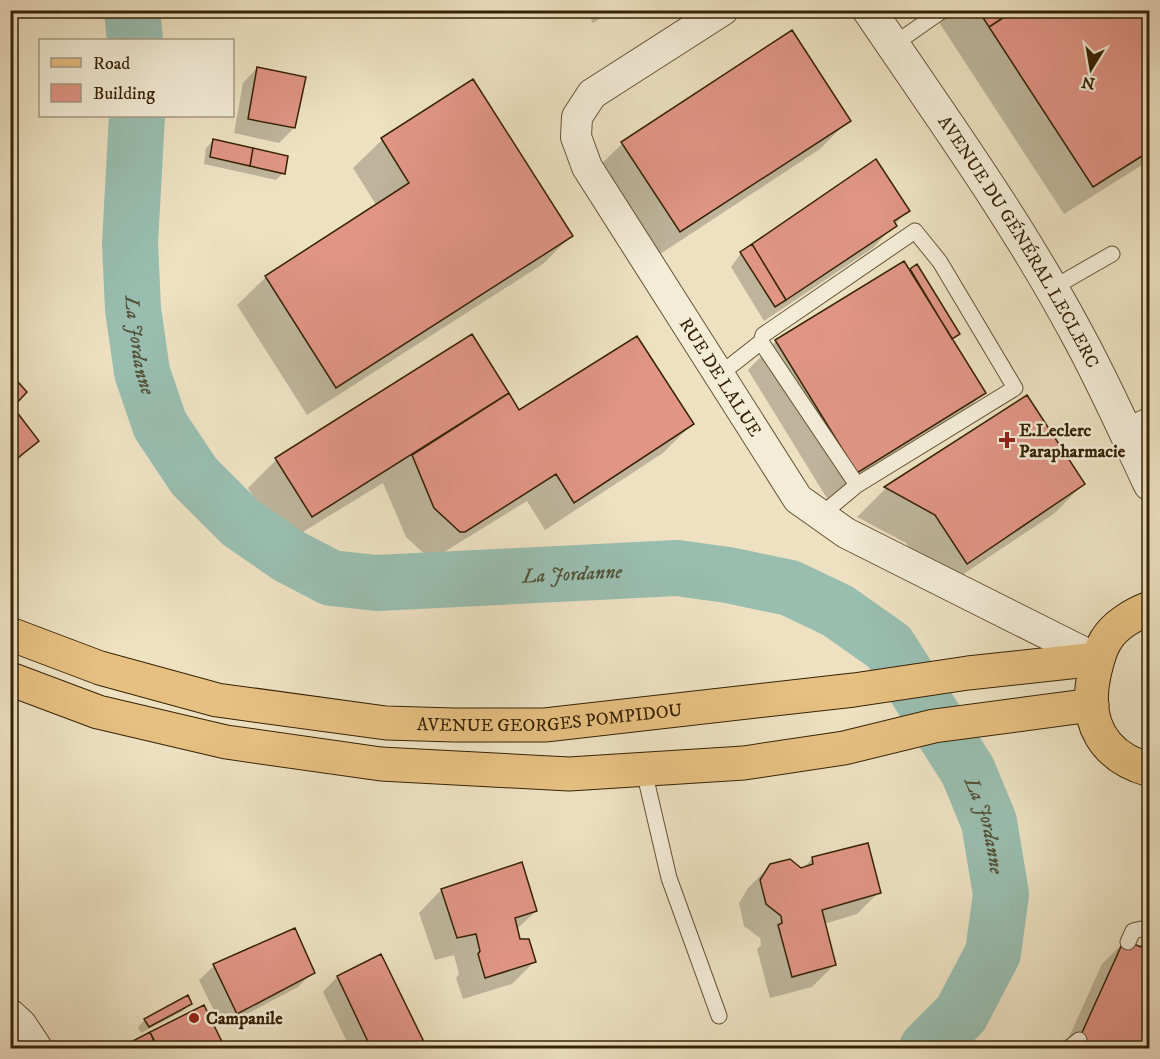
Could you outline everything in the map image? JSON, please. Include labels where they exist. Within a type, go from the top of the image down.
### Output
[{"type":"main road","points":[[1146,604],[1106,640],[1097,659],[1092,684],[1092,705],[1093,719],[1101,738],[1132,765],[1149,770]]},
{"type":"main road","name":"AVENUE GEORGES POMPIDOU","points":[[10,634],[100,668],[217,700],[386,723],[545,725],[854,690],[968,673],[1097,659]]},
{"type":"main road","points":[[10,654],[57,672],[196,707],[217,700]]},
{"type":"main road","points":[[10,679],[98,712],[226,742],[344,760],[569,774],[744,763],[844,748],[933,726],[1092,705]]},
{"type":"street","name":"RUE DE LALUE","points":[[723,10],[592,94],[576,117],[576,137],[587,167],[798,499],[846,533],[991,608],[1097,659]]},
{"type":"street","name":"AVENUE DU GÉNÉRAL LECLERC","points":[[869,10],[998,201],[1076,332],[1136,421],[1149,484]]},
{"type":"street","points":[[10,1014],[21,1024],[37,1048]]},
{"type":"lane","points":[[893,45],[943,10]]},
{"type":"lane","points":[[719,375],[761,342],[763,335],[915,231],[940,262],[1016,388],[857,485],[821,515]]},
{"type":"lane","points":[[1051,289],[1112,254]]},
{"type":"lane","points":[[761,342],[857,485]]},
{"type":"lane","points":[[644,771],[669,878],[719,1016]]},
{"type":"lane","points":[[1128,942],[1134,931],[1149,927]]},
{"type":"building","points":[[978,10],[1015,10],[989,27]]},
{"type":"building","points":[[1015,10],[1150,10],[1150,151],[1093,187],[989,27]]},
{"type":"building","points":[[792,30],[851,121],[680,232],[621,142]]},
{"type":"building","points":[[257,67],[306,77],[295,128],[248,119]]},
{"type":"building","points":[[473,79],[573,236],[336,388],[265,276],[409,183],[381,138]]},
{"type":"building","points":[[213,139],[253,148],[250,166],[210,157]]},
{"type":"building","points":[[253,148],[288,156],[285,174],[250,166]]},
{"type":"building","points":[[876,159],[910,211],[894,221],[897,226],[786,300],[752,244]]},
{"type":"building","points":[[752,244],[786,300],[775,307],[740,252]]},
{"type":"building","points":[[904,261],[986,393],[857,473],[775,340]]},
{"type":"building","points":[[917,264],[960,334],[952,339],[910,269]]},
{"type":"building","points":[[472,334],[509,393],[312,517],[275,458]]},
{"type":"building","points":[[637,336],[694,424],[574,503],[556,474],[465,532],[460,532],[434,508],[412,455],[509,393],[519,410]]},
{"type":"building","points":[[10,373],[27,392],[13,407],[39,441],[10,464]]},
{"type":"building","name":"E.Leclerc Parapharmacie","points":[[1027,395],[1085,484],[967,564],[935,515],[884,487]]},
{"type":"building","points":[[868,843],[881,893],[822,910],[836,965],[792,977],[778,925],[782,923],[781,916],[766,904],[760,880],[770,864],[790,859],[801,868],[813,864],[812,857]]},
{"type":"building","points":[[522,862],[537,911],[515,918],[520,939],[529,939],[536,962],[485,978],[478,954],[480,951],[476,934],[457,938],[441,889]]},
{"type":"building","points":[[295,928],[315,973],[237,1014],[213,964]]},
{"type":"building","points":[[1124,940],[1141,947],[1144,942],[1150,944],[1150,1048],[1075,1048]]},
{"type":"building","points":[[381,954],[426,1046],[421,1048],[371,1048],[337,976]]},
{"type":"building","points":[[188,995],[192,1004],[149,1027],[144,1019]]},
{"type":"building","name":"Campanile","points":[[204,1005],[225,1048],[157,1048],[150,1032]]},
{"type":"building","points":[[150,1032],[158,1048],[129,1048],[127,1044]]},
{"type":"waterway","name":"La Jordanne","points":[[132,10],[135,39]]},
{"type":"waterway","name":"La Jordanne","points":[[137,117],[130,243],[133,309],[142,372],[160,425],[194,476],[241,523],[289,556],[331,578],[377,583],[677,568],[728,575],[790,588],[838,611],[889,647],[968,771],[989,822],[1001,894],[993,953],[961,1014],[927,1048]]},
{"type":"place","name":"E.Leclerc Parapharmacie","points":[[1007,440]]},
{"type":"place","name":"Campanile","points":[[194,1018]]}]
